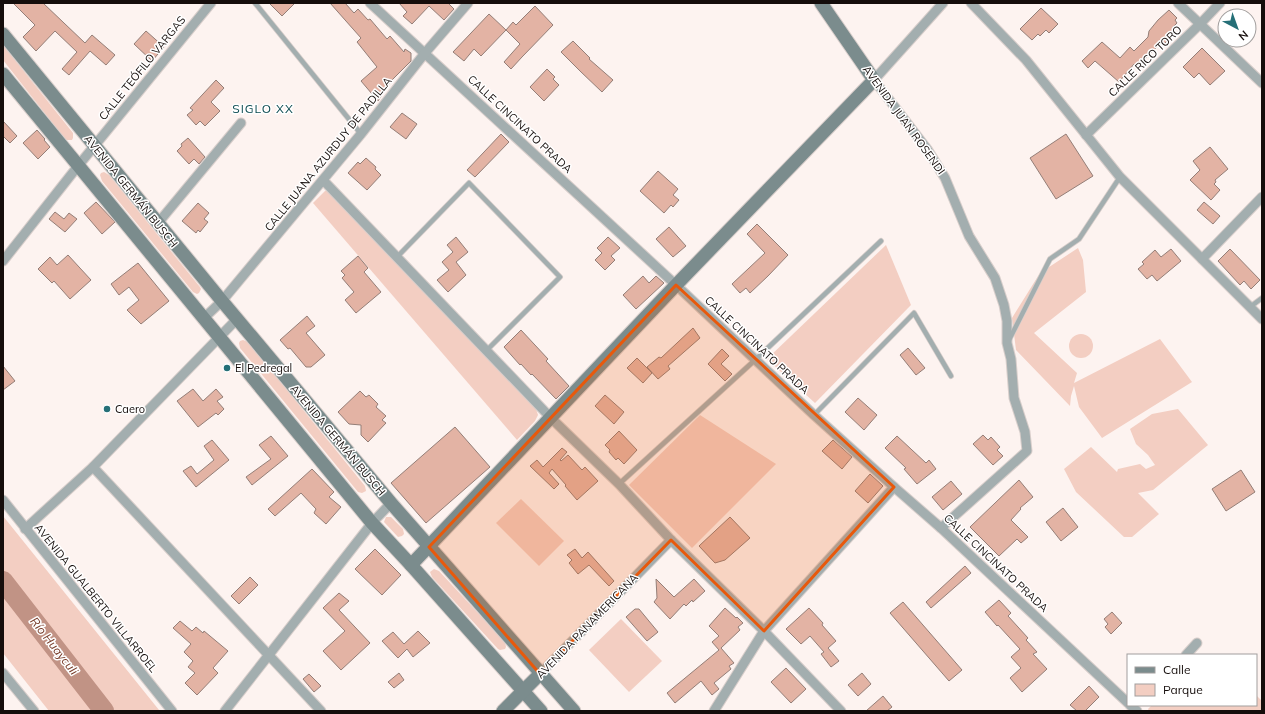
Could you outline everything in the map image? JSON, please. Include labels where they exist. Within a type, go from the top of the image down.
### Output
[{"type":"main road","name":"AVENIDA JUAN ROSENDI","points":[[821,3],[874,80]]},
{"type":"main road","name":"AVENIDA GERMÁN BUSCH","points":[[3,34],[390,503],[574,711]]},
{"type":"main road","points":[[3,74],[372,523],[412,565],[541,711]]},
{"type":"main road","points":[[412,565],[676,285],[874,80]]},
{"type":"main road","name":"AVENIDA PANAMERICANA","points":[[503,711],[540,674]]},
{"type":"street","name":"CALLE TEÓFILO VARGAS","points":[[3,261],[94,146],[211,3]]},
{"type":"street","name":"CALLE CINCINATO PRADA","points":[[370,3],[676,285],[755,360],[941,528],[1127,702]]},
{"type":"street","name":"CALLE JUANA AZURDUY DE PADILLA","points":[[204,318],[222,301],[361,134],[425,53],[468,3]]},
{"type":"street","points":[[874,80],[944,3]]},
{"type":"street","points":[[971,3],[1026,60],[1120,177],[1262,319]]},
{"type":"street","points":[[1178,3],[1201,23],[1262,83]]},
{"type":"street","name":"CALLE RICO TORO","points":[[1086,135],[1220,3]]},
{"type":"street","name":"AVENIDA JUAN ROSENDI","points":[[874,80],[927,149],[946,178],[969,236],[995,278],[1004,304],[1007,321],[1007,343],[1011,359],[1014,398],[1025,432],[1027,451],[941,528]]},
{"type":"street","points":[[158,223],[241,124]]},
{"type":"street","points":[[323,180],[552,418],[619,484],[671,540],[764,631],[841,711]]},
{"type":"street","points":[[1202,259],[1262,196]]},
{"type":"street","points":[[25,529],[93,467],[237,319]]},
{"type":"street","points":[[93,467],[321,711]]},
{"type":"street","points":[[714,711],[764,631],[894,487]]},
{"type":"street","name":"AVENIDA GUALBERTO VILLARROEL","points":[[3,500],[172,711]]},
{"type":"street","points":[[225,711],[372,523],[390,503]]},
{"type":"street","name":"AVENIDA PANAMERICANA","points":[[540,674],[671,540]]},
{"type":"street","points":[[1187,654],[1197,643]]},
{"type":"street","points":[[3,673],[34,711]]},
{"type":"lane","points":[[255,3],[361,134]]},
{"type":"lane","points":[[1007,343],[1050,259],[1079,239],[1120,177]]},
{"type":"lane","points":[[397,257],[469,183],[560,277],[487,350]]},
{"type":"lane","points":[[619,484],[755,360],[881,241]]},
{"type":"lane","points":[[1250,307],[1262,298]]},
{"type":"lane","points":[[814,414],[914,313],[951,376]]},
{"type":"highlighted area","points":[[676,285],[894,487],[764,631],[671,540],[540,674],[429,547]]},
{"type":"green space","points":[[3,45],[73,133],[72,140],[65,139],[3,60]]},
{"type":"green space","points":[[104,172],[109,175],[200,287],[201,289],[199,293],[197,294],[193,292],[102,181],[100,175]]},
{"type":"green space","points":[[329,190],[536,409],[538,415],[535,421],[517,440],[313,203],[325,191]]},
{"type":"green space","points":[[886,245],[911,305],[815,403],[767,359]]},
{"type":"green space","points":[[1078,248],[1083,260],[1086,292],[1034,333],[1077,373],[1074,383],[1160,339],[1192,382],[1102,438],[1079,407],[1074,386],[1070,406],[1016,350],[1012,318],[1040,273]]},
{"type":"green space","points":[[1081,334],[1086,335],[1092,341],[1092,351],[1086,357],[1081,358],[1076,357],[1070,351],[1069,346],[1070,341],[1076,335]]},
{"type":"green space","points":[[243,340],[248,342],[365,486],[366,491],[362,493],[358,492],[240,348],[239,343]]},
{"type":"green space","points":[[1178,409],[1208,445],[1153,490],[1138,493],[1159,514],[1132,537],[1124,537],[1076,492],[1064,469],[1091,447],[1117,472],[1118,469],[1140,464],[1146,469],[1155,465],[1148,455],[1136,444],[1130,429],[1152,414]]},
{"type":"green space","points":[[700,415],[776,464],[692,548],[629,485]]},
{"type":"green space","points":[[521,499],[564,541],[539,566],[496,523]]},
{"type":"green space","points":[[3,516],[160,711],[49,711],[3,653]]},
{"type":"green space","points":[[386,517],[391,517],[403,529],[404,534],[402,536],[398,537],[384,522]]},
{"type":"green space","points":[[434,569],[439,571],[505,642],[505,649],[498,649],[432,577],[430,572]]},
{"type":"green space","points":[[621,619],[662,661],[629,692],[589,650]]},
{"type":"green space","points":[[1257,696],[1262,701],[1262,711],[1149,711],[1148,709],[1151,706],[1257,706]]},
{"type":"building","points":[[13,3],[43,3],[85,43],[92,35],[115,55],[106,65],[90,51],[69,75],[62,69],[77,52],[55,31],[36,51],[23,37],[35,25]]},
{"type":"building","points":[[269,3],[295,3],[282,16]]},
{"type":"building","points":[[330,3],[345,3],[354,13],[358,9],[368,20],[370,19],[387,39],[390,36],[404,52],[405,49],[411,53],[411,61],[390,82],[378,101],[361,81],[377,67],[357,42],[361,38]]},
{"type":"building","points":[[399,3],[448,3],[454,9],[444,20],[429,6],[412,24],[403,16],[407,12]]},
{"type":"building","points":[[535,6],[553,25],[511,69],[504,62],[520,44],[506,30],[513,22],[516,25]]},
{"type":"building","points":[[1041,8],[1058,24],[1049,33],[1046,30],[1040,36],[1038,34],[1032,40],[1020,29]]},
{"type":"building","points":[[1169,10],[1177,18],[1175,20],[1177,23],[1172,28],[1176,32],[1164,44],[1162,42],[1137,67],[1134,64],[1119,82],[1095,61],[1088,68],[1082,61],[1102,42],[1120,58],[1130,47],[1134,51],[1148,37],[1149,31],[1158,20]]},
{"type":"building","points":[[489,14],[506,30],[481,56],[474,49],[464,61],[453,52]]},
{"type":"building","points":[[146,31],[164,47],[152,61],[134,44]]},
{"type":"building","points":[[573,41],[590,58],[589,59],[613,80],[602,92],[561,52]]},
{"type":"building","points":[[1202,48],[1225,71],[1210,85],[1199,73],[1194,78],[1183,67]]},
{"type":"building","points":[[547,69],[555,77],[553,79],[559,85],[544,101],[530,87]]},
{"type":"building","points":[[216,80],[224,88],[211,102],[220,111],[205,126],[200,121],[196,125],[187,115],[193,110],[190,108]]},
{"type":"building","points":[[402,113],[417,124],[406,139],[390,127]]},
{"type":"building","points":[[3,121],[17,136],[10,143],[3,136]]},
{"type":"building","points":[[37,130],[50,147],[38,159],[23,143]]},
{"type":"building","points":[[501,134],[509,142],[475,177],[467,170]]},
{"type":"building","points":[[1066,134],[1093,176],[1056,199],[1030,158]]},
{"type":"building","points":[[188,138],[205,157],[199,164],[194,159],[189,164],[177,151],[182,146],[181,144]]},
{"type":"building","points":[[1210,147],[1228,169],[1215,180],[1216,182],[1214,184],[1220,190],[1211,200],[1190,180],[1200,170],[1193,161]]},
{"type":"building","points":[[366,158],[376,167],[375,169],[381,175],[367,190],[348,173],[358,162],[360,164]]},
{"type":"building","points":[[658,171],[678,189],[673,195],[679,200],[673,207],[671,205],[664,213],[640,191]]},
{"type":"building","points":[[96,202],[115,222],[102,234],[84,213]]},
{"type":"building","points":[[1204,202],[1220,216],[1213,224],[1197,210]]},
{"type":"building","points":[[198,203],[209,213],[204,219],[208,222],[200,232],[198,230],[196,233],[182,221]]},
{"type":"building","points":[[55,212],[64,219],[69,213],[77,219],[65,232],[49,219]]},
{"type":"building","points":[[757,224],[788,255],[750,293],[746,288],[740,293],[732,284],[765,253],[747,234]]},
{"type":"building","points":[[669,227],[686,246],[673,257],[656,239]]},
{"type":"building","points":[[456,237],[468,252],[456,262],[466,275],[448,292],[437,280],[449,270],[442,262],[453,252],[447,245]]},
{"type":"building","points":[[608,237],[620,248],[611,256],[615,260],[605,270],[595,260],[602,253],[597,248]]},
{"type":"building","points":[[1171,249],[1181,261],[1157,281],[1152,275],[1147,279],[1138,269],[1144,264],[1142,262],[1155,250],[1161,257]]},
{"type":"building","points":[[1230,249],[1260,280],[1251,289],[1244,281],[1240,285],[1218,261]]},
{"type":"building","points":[[68,255],[91,280],[70,299],[54,281],[52,283],[38,269],[50,257],[57,265]]},
{"type":"building","points":[[358,256],[368,268],[364,272],[381,292],[356,313],[345,300],[354,292],[342,278],[345,275],[341,271]]},
{"type":"building","points":[[138,263],[169,301],[141,324],[127,310],[139,300],[129,287],[119,295],[111,284]]},
{"type":"building","points":[[643,276],[649,283],[656,276],[664,283],[636,309],[623,295]]},
{"type":"building","points":[[307,316],[315,326],[306,333],[325,355],[311,367],[306,367],[290,348],[288,349],[280,340]]},
{"type":"building","points":[[693,328],[700,338],[668,366],[670,369],[658,379],[647,367],[659,357],[661,358]]},
{"type":"building","points":[[521,330],[548,359],[546,361],[569,386],[556,399],[532,374],[531,375],[521,364],[520,365],[504,347]]},
{"type":"building","points":[[908,348],[925,368],[916,375],[900,355]]},
{"type":"building","points":[[722,349],[729,356],[721,364],[732,374],[725,381],[708,364]]},
{"type":"building","points":[[637,358],[652,373],[643,383],[627,368]]},
{"type":"building","points":[[3,366],[15,381],[3,390]]},
{"type":"building","points":[[193,389],[203,401],[216,389],[223,397],[217,401],[224,409],[218,415],[216,413],[198,427],[177,401]]},
{"type":"building","points":[[360,391],[366,397],[369,395],[378,404],[376,407],[386,416],[382,420],[386,423],[368,442],[361,435],[361,425],[349,424],[338,412]]},
{"type":"building","points":[[605,395],[624,412],[614,424],[595,406]]},
{"type":"building","points":[[858,398],[877,415],[864,430],[845,412]]},
{"type":"building","points":[[455,427],[490,467],[426,523],[391,483]]},
{"type":"building","points":[[619,431],[637,450],[624,464],[618,458],[616,460],[605,445]]},
{"type":"building","points":[[983,435],[988,440],[991,437],[1000,447],[997,450],[1003,456],[993,465],[973,444]]},
{"type":"building","points":[[271,436],[288,456],[252,485],[246,477],[271,459],[259,445]]},
{"type":"building","points":[[897,436],[926,463],[929,460],[936,469],[917,484],[904,469],[906,468],[885,448]]},
{"type":"building","points":[[212,440],[229,460],[196,487],[183,471],[191,466],[197,474],[214,460],[204,446]]},
{"type":"building","points":[[833,440],[852,457],[842,469],[822,451]]},
{"type":"building","points":[[562,448],[567,452],[560,460],[561,461],[568,455],[582,470],[585,467],[598,481],[577,500],[552,469],[549,473],[559,484],[554,489],[530,466],[537,460],[543,467]]},
{"type":"building","points":[[312,469],[334,492],[329,497],[341,507],[326,524],[314,513],[316,509],[301,493],[275,516],[268,509]]},
{"type":"building","points":[[1241,470],[1255,492],[1226,511],[1212,489]]},
{"type":"building","points":[[870,474],[883,486],[868,503],[855,491]]},
{"type":"building","points":[[1019,480],[1033,497],[1020,508],[1021,509],[1011,520],[1028,537],[1021,543],[1017,539],[999,556],[970,527]]},
{"type":"building","points":[[951,481],[962,494],[943,510],[932,497]]},
{"type":"building","points":[[1063,508],[1078,527],[1061,541],[1046,522]]},
{"type":"building","points":[[730,517],[750,538],[725,560],[715,563],[699,546]]},
{"type":"building","points":[[375,549],[401,575],[382,595],[355,569]]},
{"type":"building","points":[[575,549],[582,558],[588,552],[614,581],[609,586],[589,565],[578,574],[569,563],[572,560],[567,555]]},
{"type":"building","points":[[965,566],[971,573],[931,608],[926,602]]},
{"type":"building","points":[[250,577],[258,585],[239,604],[231,596]]},
{"type":"building","points":[[656,579],[674,597],[694,579],[705,591],[693,602],[692,600],[686,606],[684,604],[670,619],[654,602],[657,598]]},
{"type":"building","points":[[339,593],[349,601],[339,610],[370,643],[341,670],[323,651],[345,631],[323,608]]},
{"type":"building","points":[[999,600],[1011,613],[1008,616],[1028,638],[1026,640],[1037,652],[1033,654],[1047,669],[1022,692],[1010,678],[1021,668],[1011,657],[1020,649],[985,612]]},
{"type":"building","points":[[903,602],[962,670],[949,681],[890,613]]},
{"type":"building","points":[[725,608],[743,623],[738,627],[740,630],[721,648],[734,663],[729,666],[731,669],[714,683],[719,689],[712,695],[701,681],[675,703],[667,693],[719,650],[712,642],[719,636],[709,626]]},
{"type":"building","points":[[809,608],[823,623],[822,625],[836,641],[828,648],[839,661],[831,667],[821,654],[824,652],[810,636],[801,644],[786,629]]},
{"type":"building","points":[[635,609],[639,609],[658,632],[647,641],[626,617]]},
{"type":"building","points":[[1112,612],[1122,623],[1111,634],[1105,627],[1108,624],[1104,619]]},
{"type":"building","points":[[180,621],[192,631],[196,627],[203,633],[204,631],[228,651],[213,668],[218,673],[197,695],[185,683],[195,673],[188,667],[193,661],[184,652],[191,644],[173,628]]},
{"type":"building","points":[[418,631],[430,643],[413,657],[407,649],[398,658],[382,641],[393,632],[404,644]]},
{"type":"building","points":[[786,668],[806,689],[791,703],[771,682]]},
{"type":"building","points":[[399,673],[404,680],[394,688],[388,682]]},
{"type":"building","points":[[862,673],[871,684],[858,696],[848,685]]},
{"type":"building","points":[[309,674],[321,686],[314,692],[303,679]]},
{"type":"building","points":[[1089,686],[1099,697],[1085,711],[1077,711],[1070,705]]},
{"type":"building","points":[[883,696],[892,707],[887,711],[866,711]]},
{"type":"waterway","name":"Río Huayculi","points":[[3,581],[104,711]]},
{"type":"place","name":"El Pedregal","points":[[227,368]]},
{"type":"place","name":"Caero","points":[[107,409]]},
{"type":"district","name":"SIGLO XX","points":[[263,109]]}]
